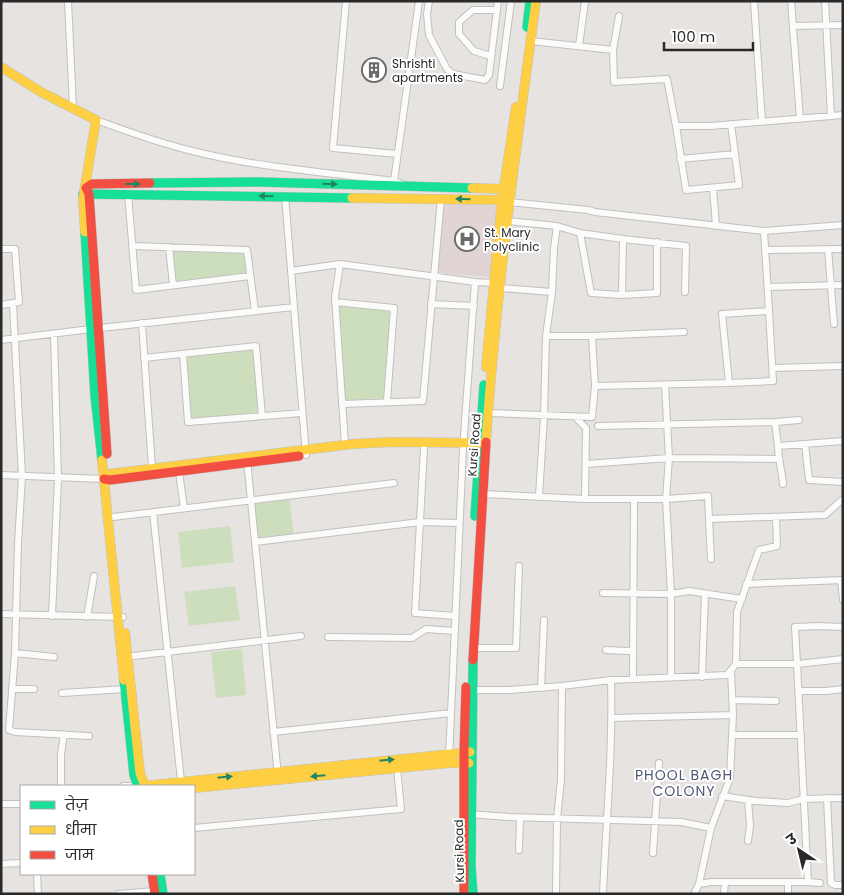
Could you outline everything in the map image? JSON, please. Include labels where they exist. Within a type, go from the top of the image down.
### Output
[{"type":"street","points":[[68,1],[73,108]]},
{"type":"street","points":[[346,1],[333,148],[397,154]]},
{"type":"street","points":[[394,180],[419,1]]},
{"type":"street","points":[[430,2],[427,14],[429,35],[450,72],[467,78],[485,80],[489,75],[498,1]]},
{"type":"street","points":[[500,86],[511,1]]},
{"type":"street","name":"Kursi Road","points":[[530,1],[530,36]]},
{"type":"street","name":"Kursi Road","points":[[464,894],[468,814],[469,690],[483,446],[506,196],[536,1]]},
{"type":"street","points":[[579,46],[586,1]]},
{"type":"street","points":[[754,1],[762,122]]},
{"type":"street","points":[[791,1],[800,119]]},
{"type":"street","points":[[825,1],[831,116]]},
{"type":"street","points":[[491,56],[474,51],[459,34],[459,22],[473,10],[497,10]]},
{"type":"street","points":[[618,16],[613,50],[614,82],[667,79],[686,190],[739,185],[730,124]]},
{"type":"street","points":[[793,26],[843,25]]},
{"type":"street","points":[[494,28],[507,28]]},
{"type":"street","points":[[530,36],[579,46],[613,50]]},
{"type":"street","points":[[1,66],[41,92],[96,120],[148,139],[205,154],[278,166],[394,180],[408,186]]},
{"type":"street","points":[[676,126],[843,116]]},
{"type":"street","points":[[96,120],[86,192],[94,328],[95,396],[113,517],[120,617]]},
{"type":"street","points":[[680,159],[734,154]]},
{"type":"street","points":[[86,192],[92,184],[260,182],[408,186],[506,196],[595,212],[764,232],[843,225]]},
{"type":"street","points":[[713,188],[716,226]]},
{"type":"street","points":[[86,192],[440,198],[506,196]]},
{"type":"street","points":[[128,194],[136,290],[250,276]]},
{"type":"street","points":[[285,196],[305,452]]},
{"type":"street","name":"Kursi Road","points":[[469,690],[474,648],[483,494],[483,446],[488,414],[497,286],[507,221],[506,196]]},
{"type":"street","points":[[342,404],[423,401],[440,198]]},
{"type":"street","points":[[507,221],[558,226],[580,233],[686,246],[685,292]]},
{"type":"street","points":[[539,496],[546,336],[552,292],[554,248],[558,226]]},
{"type":"street","points":[[595,386],[729,383],[773,380],[764,232]]},
{"type":"street","points":[[580,233],[591,293],[622,295],[657,293],[657,242]]},
{"type":"street","points":[[622,295],[623,239]]},
{"type":"street","points":[[132,246],[247,250],[255,311]]},
{"type":"street","points":[[169,247],[173,285]]},
{"type":"street","points":[[1,249],[15,249],[20,302],[1,305]]},
{"type":"street","points":[[828,249],[834,324]]},
{"type":"street","points":[[766,250],[843,249]]},
{"type":"street","points":[[291,271],[340,264],[552,292]]},
{"type":"street","points":[[340,264],[335,302],[345,445]]},
{"type":"street","points":[[449,763],[463,446],[475,282]]},
{"type":"street","points":[[768,287],[843,285]]},
{"type":"street","points":[[335,302],[394,308],[387,401]]},
{"type":"street","points":[[13,304],[22,476],[15,653],[9,730],[15,732],[89,736]]},
{"type":"street","points":[[431,304],[474,306]]},
{"type":"street","points":[[1,340],[94,328],[294,307]]},
{"type":"street","points":[[729,383],[722,314],[769,311]]},
{"type":"street","points":[[142,323],[152,468]]},
{"type":"street","points":[[546,336],[684,332]]},
{"type":"street","points":[[52,616],[58,478],[54,334]]},
{"type":"street","points":[[488,414],[592,417],[595,386],[592,336]]},
{"type":"street","points":[[144,358],[256,346],[262,416]]},
{"type":"street","points":[[183,354],[188,422],[302,412]]},
{"type":"street","points":[[773,368],[843,366]]},
{"type":"street","points":[[665,385],[669,458],[666,498],[670,542],[671,678]]},
{"type":"street","points":[[575,417],[586,428],[585,500]]},
{"type":"street","points":[[598,426],[799,420]]},
{"type":"street","points":[[775,422],[778,459],[781,463],[783,484]]},
{"type":"street","points":[[778,446],[843,441]]},
{"type":"street","points":[[1,475],[108,478],[179,472],[345,445],[393,442],[463,446]]},
{"type":"street","points":[[805,444],[809,480],[843,482]]},
{"type":"street","points":[[305,452],[483,446]]},
{"type":"street","points":[[424,448],[415,613],[456,616]]},
{"type":"street","points":[[586,464],[669,458],[778,459]]},
{"type":"street","points":[[108,478],[152,468],[246,460]]},
{"type":"street","points":[[246,460],[278,776]]},
{"type":"street","points":[[179,472],[184,508]]},
{"type":"street","points":[[108,478],[120,617],[142,785]]},
{"type":"street","points":[[113,517],[394,483]]},
{"type":"street","points":[[483,494],[585,500],[634,500],[708,496],[711,559]]},
{"type":"street","points":[[709,519],[825,516],[843,499]]},
{"type":"street","points":[[632,679],[634,500]]},
{"type":"street","points":[[153,512],[181,781]]},
{"type":"street","points":[[469,690],[509,690],[611,680],[726,675],[736,664],[737,612],[759,550],[777,546],[776,517]]},
{"type":"street","points":[[255,542],[420,522],[459,523]]},
{"type":"street","points":[[474,648],[516,648],[519,566]]},
{"type":"street","points":[[87,617],[94,576]]},
{"type":"street","points":[[746,584],[779,581],[842,580],[843,600]]},
{"type":"street","points":[[603,593],[671,594],[689,591],[742,599]]},
{"type":"street","points":[[702,676],[704,594]]},
{"type":"street","points":[[1,614],[120,617]]},
{"type":"street","points":[[541,688],[544,620]]},
{"type":"street","points":[[808,882],[795,627],[843,627]]},
{"type":"street","points":[[328,637],[412,638],[426,629],[455,631]]},
{"type":"street","points":[[125,657],[301,636]]},
{"type":"street","points":[[606,650],[633,650]]},
{"type":"street","points":[[15,653],[54,657]]},
{"type":"street","points":[[125,657],[125,689],[134,775],[141,785]]},
{"type":"street","points":[[736,664],[797,664],[843,659]]},
{"type":"street","points":[[694,894],[700,884],[711,828],[730,778],[733,715],[731,671]]},
{"type":"street","points":[[603,894],[606,820],[611,770],[611,680]]},
{"type":"street","points":[[556,894],[557,818],[561,780],[562,686]]},
{"type":"street","points":[[12,689],[34,688]]},
{"type":"street","points":[[62,693],[125,689]]},
{"type":"street","points":[[799,691],[843,689]]},
{"type":"street","points":[[732,700],[776,701]]},
{"type":"street","points":[[273,732],[451,713]]},
{"type":"street","points":[[612,718],[733,715]]},
{"type":"street","points":[[61,785],[61,754],[64,734]]},
{"type":"street","points":[[732,735],[801,735]]},
{"type":"street","points":[[195,788],[468,752]]},
{"type":"street","points":[[150,785],[181,781],[468,763]]},
{"type":"street","points":[[653,853],[659,764]]},
{"type":"street","points":[[195,828],[401,809],[397,768]]},
{"type":"street","points":[[722,796],[788,803],[803,799],[843,798]]},
{"type":"street","points":[[827,798],[831,883],[835,886],[843,885]]},
{"type":"street","points":[[748,800],[750,826],[748,841]]},
{"type":"street","points":[[1,804],[20,804]]},
{"type":"street","points":[[468,814],[520,818],[682,822],[711,828]]},
{"type":"street","name":"Kursi Road","points":[[468,814],[473,894]]},
{"type":"street","points":[[519,850],[520,818]]},
{"type":"street","points":[[1,864],[20,863]]},
{"type":"street","points":[[36,875],[38,894]]},
{"type":"street","points":[[152,875],[157,893]]},
{"type":"street","points":[[157,893],[160,875]]},
{"type":"street","points":[[700,884],[711,882],[820,883]]},
{"type":"street","points":[[724,894],[726,882]]},
{"type":"street","points":[[788,882],[788,894]]},
{"type":"street","points":[[118,894],[157,893]]},
{"type":"shaded area","name":"St. Mary Polyclinic","points":[[443,201],[497,206],[491,277],[438,273]]},
{"type":"green space","points":[[173,249],[244,252],[248,273],[175,281]]},
{"type":"green space","points":[[338,305],[391,311],[385,398],[345,400]]},
{"type":"green space","points":[[254,349],[259,412],[191,419],[186,357]]},
{"type":"green space","points":[[289,498],[294,534],[259,538],[254,503]]},
{"type":"green space","points":[[230,526],[234,562],[182,568],[178,532]]},
{"type":"green space","points":[[235,586],[240,620],[189,626],[184,592]]},
{"type":"green space","points":[[242,649],[246,695],[216,698],[211,652]]},
{"type":"traffic: fast","points":[[527,27],[530,1]]},
{"type":"traffic: fast","points":[[150,183],[260,182],[472,188]]},
{"type":"traffic: fast","points":[[83,194],[352,198]]},
{"type":"traffic: fast","points":[[85,232],[95,396],[102,460]]},
{"type":"traffic: fast","points":[[475,516],[484,385]]},
{"type":"traffic: fast","points":[[473,660],[471,866],[473,894]]},
{"type":"traffic: fast","points":[[124,680],[134,775],[138,785]]},
{"type":"traffic: fast","points":[[160,875],[163,894]]},
{"type":"traffic: slow","points":[[486,442],[501,276],[536,1]]},
{"type":"traffic: slow","points":[[1,67],[41,92],[96,120],[83,199],[85,232]]},
{"type":"traffic: slow","points":[[486,367],[502,200],[516,107]]},
{"type":"traffic: slow","points":[[352,198],[502,200],[510,194],[504,189],[472,188]]},
{"type":"traffic: slow","points":[[104,479],[109,474],[352,444],[393,442],[484,443]]},
{"type":"traffic: slow","points":[[102,460],[124,680]]},
{"type":"traffic: slow","points":[[125,633],[140,773],[145,785]]},
{"type":"traffic: slow","points":[[153,785],[470,752]]},
{"type":"traffic: slow","points":[[195,788],[449,763],[469,763]]},
{"type":"traffic: jam","points":[[86,188],[92,184],[150,183]]},
{"type":"traffic: jam","points":[[87,190],[89,194],[107,454]]},
{"type":"traffic: jam","points":[[473,660],[486,442]]},
{"type":"traffic: jam","points":[[104,479],[110,480],[299,456]]},
{"type":"traffic: jam","points":[[464,894],[466,687]]},
{"type":"traffic: jam","points":[[152,875],[155,894]]},
{"type":"place","name":"Shrishti apartments","points":[[374,70]]},
{"type":"place","name":"St. Mary Polyclinic","points":[[467,239]]},
{"type":"district","name":"PHOOL BAGH COLONY","points":[[684,784]]}]
